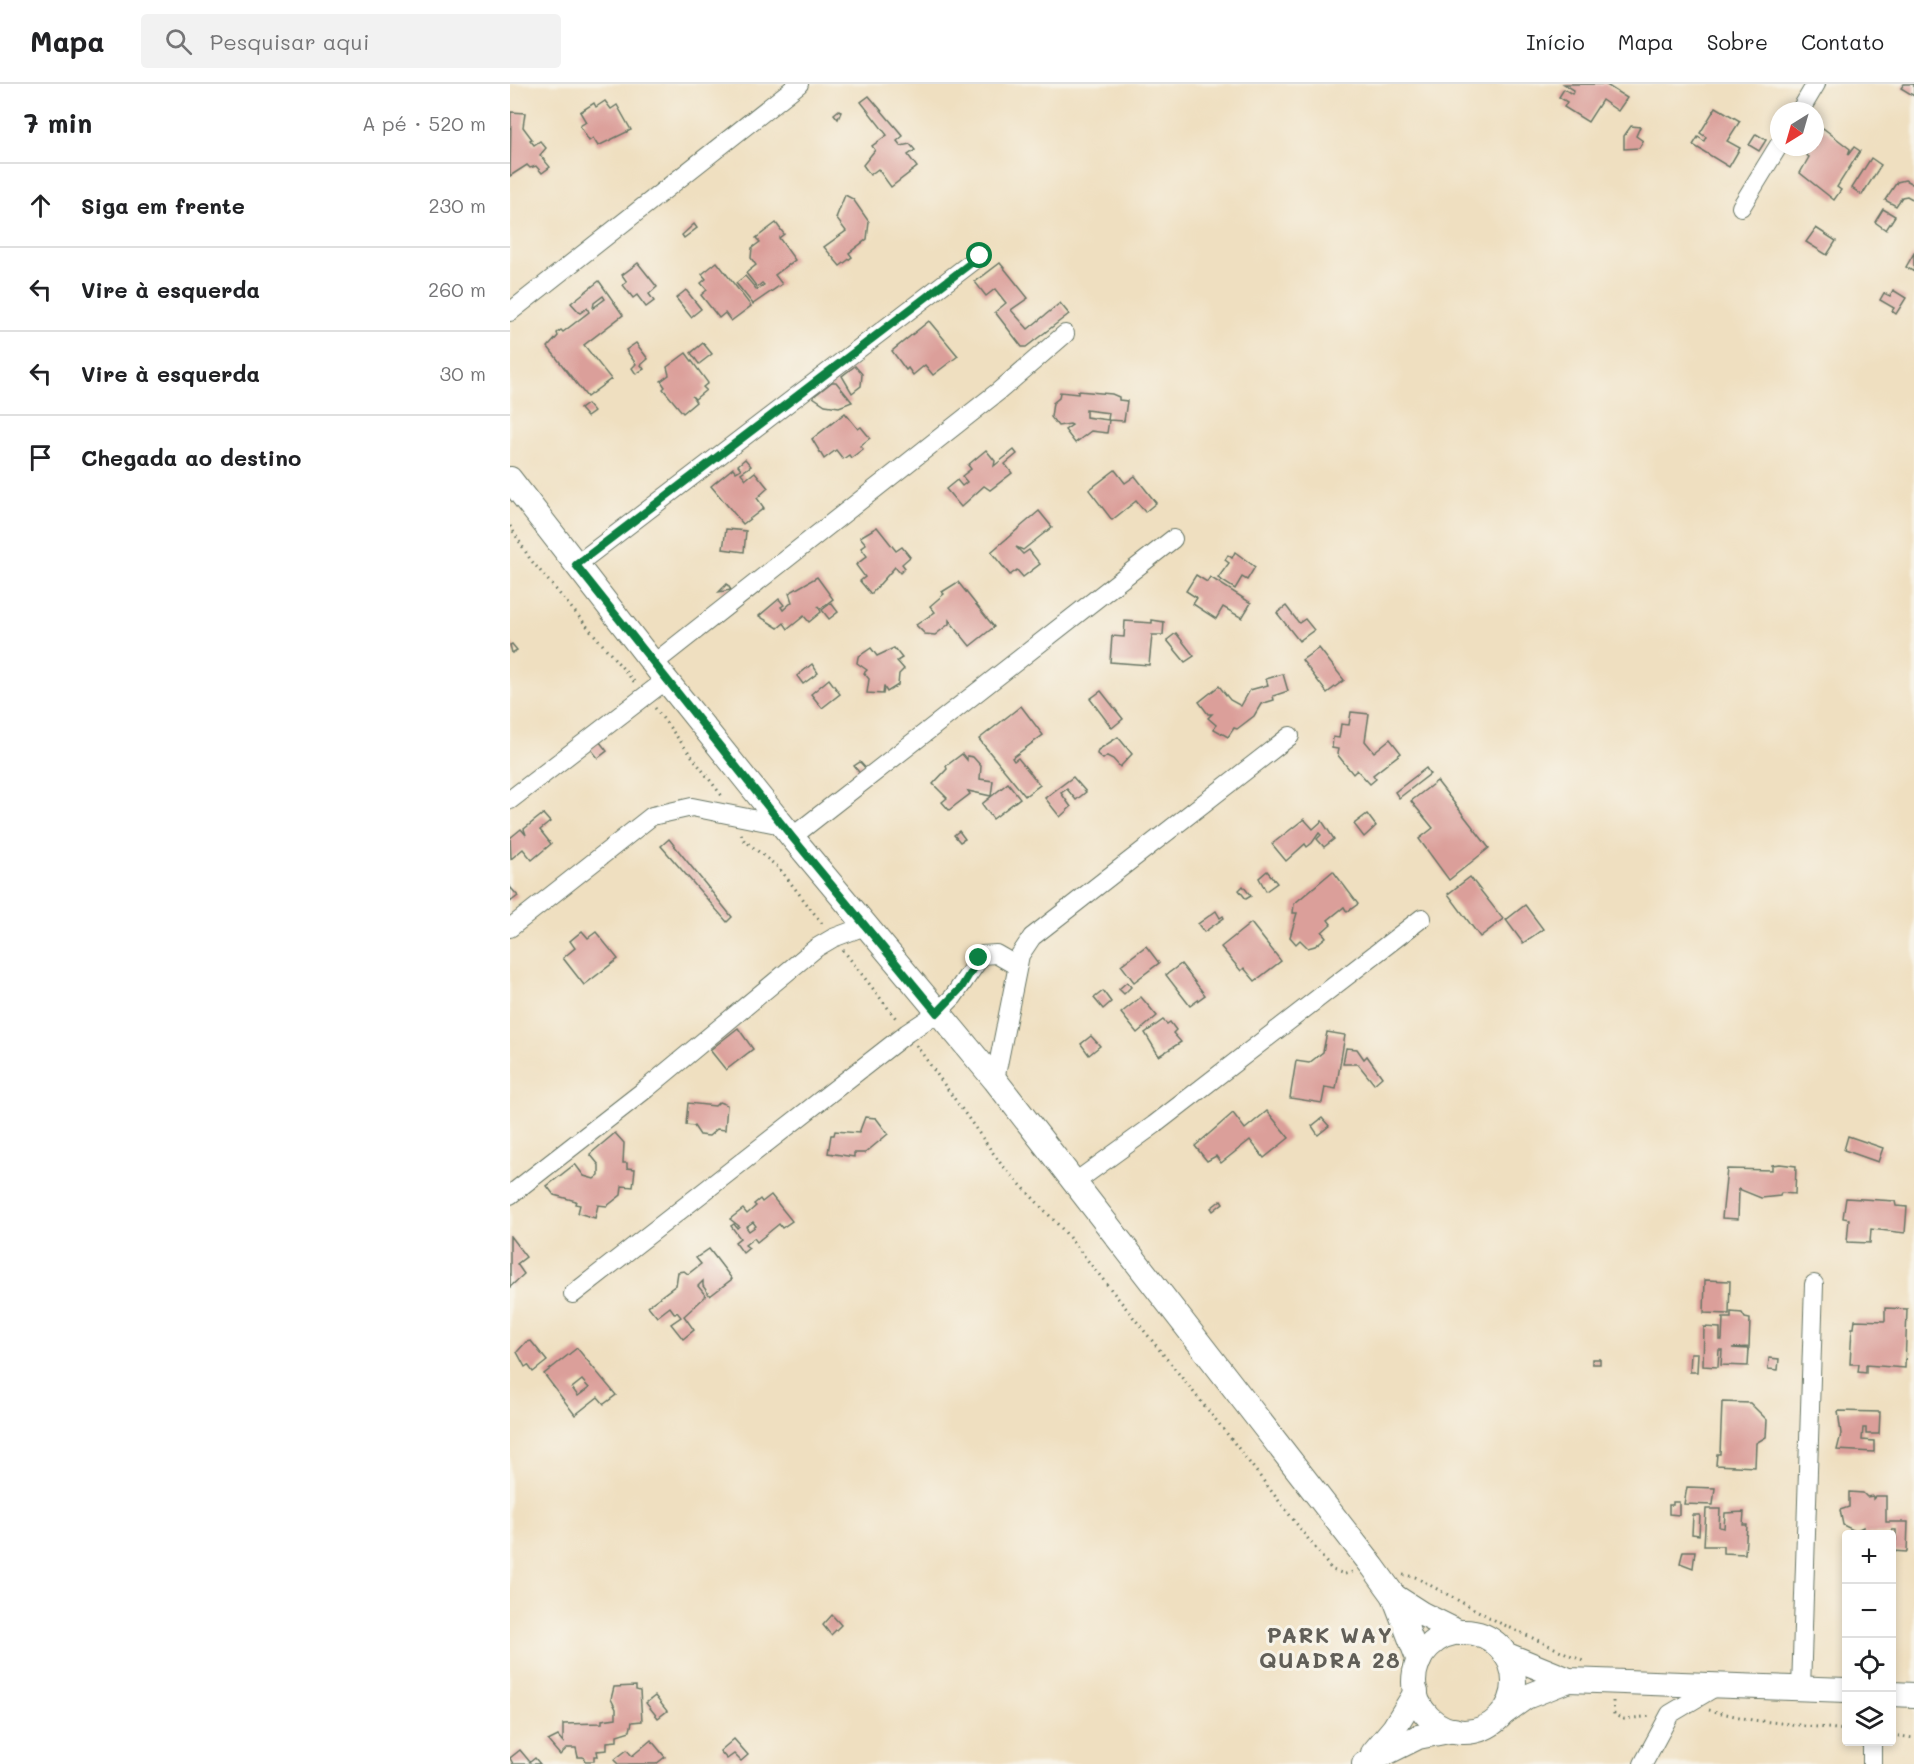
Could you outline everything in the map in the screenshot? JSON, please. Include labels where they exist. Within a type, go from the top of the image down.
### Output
[{"type":"street","points":[[510,312],[799,84]]},
{"type":"street","points":[[1805,102],[1816,84]]},
{"type":"street","points":[[1741,207],[1772,156]]},
{"type":"street","points":[[576,565],[980,256]]},
{"type":"street","points":[[510,800],[659,672],[1065,334]]},
{"type":"street","points":[[510,478],[659,672],[787,831],[995,1080],[1394,1596],[1419,1661]]},
{"type":"street","points":[[787,831],[1173,539]]},
{"type":"street","points":[[995,1080],[1017,966],[1024,947],[1032,937],[1290,736]]},
{"type":"street","points":[[510,928],[652,816],[692,807],[787,831]]},
{"type":"street","points":[[1074,1183],[1155,1125],[1422,918]]},
{"type":"street","points":[[510,1195],[646,1089],[816,948],[833,938],[865,926]]},
{"type":"street","points":[[573,1294],[898,1040],[937,1013],[961,988],[982,955],[996,954],[1017,966]]},
{"type":"street","points":[[1801,1689],[1814,1284]]},
{"type":"street","points":[[1394,1596],[1422,1614],[1460,1633],[1481,1635],[1498,1646],[1505,1654],[1513,1673],[1514,1683],[1505,1712]]},
{"type":"street","points":[[1454,1730],[1430,1718],[1416,1692],[1415,1681],[1419,1661],[1432,1644],[1460,1633]]},
{"type":"street","points":[[1505,1654],[1569,1680],[1842,1690]]},
{"type":"street","points":[[1363,1764],[1418,1737],[1454,1730],[1479,1730],[1497,1720],[1526,1697],[1569,1680]]},
{"type":"street","points":[[1643,1764],[1670,1714],[1717,1686]]},
{"type":"street","points":[[1363,1764],[1394,1728],[1416,1692]]},
{"type":"street","points":[[1872,1746],[1872,1764]]},
{"type":"path","points":[[1896,1736],[1914,1738]]},
{"type":"building","points":[[1564,84],[1605,84],[1627,98],[1618,111],[1602,100],[1588,122],[1564,107],[1567,102],[1559,97],[1564,89],[1572,94],[1574,90]]},
{"type":"building","points":[[1904,84],[1914,84],[1914,96],[1901,88]]},
{"type":"building","points":[[869,96],[903,136],[897,141],[901,146],[910,144],[915,150],[908,155],[917,167],[891,187],[878,169],[870,175],[863,165],[875,150],[872,146],[887,135],[861,102]]},
{"type":"building","points":[[605,101],[611,109],[617,105],[631,130],[598,146],[593,138],[589,141],[580,126],[586,122],[580,112],[594,103],[596,107]]},
{"type":"building","points":[[1716,107],[1740,121],[1727,141],[1740,148],[1729,167],[1693,145],[1698,137],[1704,141],[1706,137],[1700,133]]},
{"type":"building","points":[[839,110],[841,112],[838,119],[834,114]]},
{"type":"building","points":[[511,112],[525,113],[523,127],[532,139],[530,140],[534,145],[540,141],[546,148],[540,155],[550,167],[542,173],[536,166],[530,168],[527,165],[510,176]]},
{"type":"building","points":[[1631,126],[1640,127],[1636,136],[1643,141],[1639,148],[1624,149],[1624,136]]},
{"type":"building","points":[[1824,129],[1850,149],[1848,155],[1854,147],[1860,151],[1837,187],[1841,190],[1834,200],[1800,173],[1808,156],[1824,156]]},
{"type":"building","points":[[1756,134],[1766,140],[1759,151],[1749,145]]},
{"type":"building","points":[[1871,158],[1881,165],[1862,195],[1852,188]]},
{"type":"building","points":[[1905,180],[1914,185],[1914,200],[1907,196],[1902,197],[1896,206],[1885,200],[1897,182]]},
{"type":"building","points":[[845,195],[853,199],[869,222],[867,239],[849,253],[852,257],[840,266],[824,247],[846,231],[836,218]]},
{"type":"building","points":[[1883,209],[1895,216],[1886,230],[1875,222]]},
{"type":"building","points":[[776,223],[784,234],[779,238],[795,260],[775,275],[782,284],[753,304],[736,283],[745,276],[757,290],[764,285],[762,283],[757,287],[746,273],[756,265],[751,258],[752,248],[760,242],[756,238]]},
{"type":"building","points":[[694,224],[697,228],[684,238],[682,235]]},
{"type":"building","points":[[1816,228],[1836,241],[1827,255],[1806,242]]},
{"type":"building","points":[[1914,253],[1914,272],[1906,267]]},
{"type":"building","points":[[717,262],[751,306],[731,321],[725,313],[719,318],[701,295],[707,290],[701,283],[706,279],[702,274]]},
{"type":"building","points":[[638,263],[657,287],[649,294],[654,301],[646,307],[637,295],[633,298],[623,285],[627,282],[622,275]]},
{"type":"building","points":[[1000,263],[1028,298],[1011,310],[1028,329],[1060,303],[1069,314],[1026,347],[1022,347],[995,312],[1006,303],[995,289],[986,296],[975,282]]},
{"type":"building","points":[[599,281],[623,315],[584,345],[611,379],[587,397],[548,347],[558,336],[557,333],[561,330],[563,332],[589,312],[587,308],[580,313],[571,303]],"holes":[[[603,296],[605,299],[593,308],[594,303]]]},
{"type":"building","points":[[686,290],[701,309],[691,317],[676,298]]},
{"type":"building","points":[[1893,290],[1906,298],[1896,314],[1892,311],[1894,308],[1880,300],[1884,293],[1890,296]]},
{"type":"building","points":[[929,321],[958,356],[933,375],[925,365],[913,375],[908,368],[906,370],[892,351]]},
{"type":"building","points":[[636,343],[648,359],[641,365],[644,369],[636,374],[632,368],[636,364],[626,350]]},
{"type":"building","points":[[703,343],[712,354],[699,364],[691,353]]},
{"type":"building","points":[[686,353],[708,383],[703,387],[706,390],[695,399],[692,396],[696,402],[683,413],[663,389],[665,387],[661,381],[669,375],[667,367]]},
{"type":"building","points":[[855,366],[862,374],[861,386],[852,393],[842,376]]},
{"type":"building","points":[[832,382],[836,382],[852,402],[839,407],[825,405],[813,397]]},
{"type":"building","points":[[1078,391],[1112,394],[1119,397],[1119,400],[1127,401],[1124,421],[1109,420],[1107,433],[1091,431],[1075,443],[1065,430],[1072,425],[1058,426],[1051,417],[1053,403],[1059,398],[1060,392],[1078,394]],"holes":[[[1086,410],[1109,413],[1108,420],[1086,417]]]},
{"type":"building","points":[[587,404],[594,412],[587,417],[580,409]]},
{"type":"building","points":[[845,413],[858,429],[861,427],[870,438],[860,446],[863,449],[851,458],[849,455],[843,459],[836,450],[824,459],[812,439]]},
{"type":"building","points":[[986,450],[995,461],[994,466],[1014,450],[1017,454],[1005,464],[1012,473],[990,490],[984,486],[961,507],[946,489],[957,480],[962,486],[967,482],[962,476],[971,469],[968,465]]},
{"type":"building","points":[[745,459],[751,466],[741,473],[746,479],[755,472],[768,488],[757,498],[764,508],[743,524],[711,486],[733,468],[736,472],[741,469],[738,465]]},
{"type":"building","points":[[1115,470],[1125,483],[1135,476],[1156,503],[1145,512],[1136,501],[1112,520],[1089,490]]},
{"type":"building","points":[[1039,511],[1052,527],[1023,550],[1016,547],[1023,554],[1029,550],[1040,564],[1023,577],[1017,570],[1010,575],[991,552]]},
{"type":"building","points":[[877,527],[896,551],[902,547],[910,557],[902,564],[905,568],[900,573],[895,567],[871,594],[860,581],[865,577],[856,565],[867,556],[861,548],[866,544],[860,537]]},
{"type":"building","points":[[726,529],[746,531],[744,552],[723,549]]},
{"type":"building","points":[[1235,552],[1255,567],[1247,580],[1242,577],[1235,589],[1218,578],[1229,563],[1225,560],[1228,555],[1232,558]]},
{"type":"building","points":[[1196,575],[1207,582],[1210,577],[1251,603],[1242,618],[1223,607],[1216,619],[1193,604],[1197,598],[1186,591]]},
{"type":"building","points":[[817,577],[833,599],[820,609],[818,606],[821,612],[809,622],[804,616],[788,629],[784,623],[778,628],[759,616],[779,599],[784,605],[781,607],[783,610],[792,602],[789,593]]},
{"type":"building","points":[[958,582],[994,627],[970,646],[949,620],[949,624],[935,635],[925,634],[916,625],[935,612],[930,606],[944,594],[942,592]]},
{"type":"building","points":[[727,584],[731,590],[719,592]]},
{"type":"building","points":[[831,603],[838,612],[829,619],[822,610]]},
{"type":"building","points":[[1286,606],[1299,623],[1305,619],[1314,630],[1299,641],[1277,613]]},
{"type":"building","points":[[1152,620],[1164,622],[1163,635],[1152,635],[1149,665],[1110,662],[1112,636],[1124,637],[1125,621],[1152,623]]},
{"type":"building","points":[[1176,633],[1194,656],[1185,662],[1167,640]]},
{"type":"building","points":[[512,644],[517,650],[512,653],[510,645]]},
{"type":"building","points":[[871,648],[877,656],[894,648],[902,658],[897,661],[904,669],[899,674],[898,685],[887,692],[884,687],[883,694],[867,693],[869,679],[864,673],[867,670],[857,663],[858,657]]},
{"type":"building","points":[[1319,648],[1344,680],[1327,693],[1302,660]]},
{"type":"building","points":[[812,664],[818,673],[803,684],[797,676]]},
{"type":"building","points":[[1283,674],[1288,691],[1273,696],[1274,700],[1261,704],[1254,716],[1237,729],[1234,728],[1228,737],[1214,729],[1216,725],[1208,718],[1212,714],[1208,714],[1199,702],[1219,686],[1230,700],[1241,706],[1250,690],[1268,685],[1266,679]]},
{"type":"building","points":[[829,679],[840,694],[822,708],[811,694]]},
{"type":"building","points":[[1101,691],[1123,719],[1112,728],[1090,699]]},
{"type":"building","points":[[1021,706],[1043,735],[1012,758],[1014,761],[1018,758],[1040,785],[1025,796],[979,739]]},
{"type":"building","points":[[1351,712],[1369,714],[1365,741],[1374,752],[1390,739],[1401,753],[1373,775],[1376,779],[1370,784],[1357,770],[1353,774],[1337,754],[1338,749],[1332,748],[1333,737],[1339,738],[1341,724],[1349,725]]},
{"type":"building","points":[[1118,737],[1132,754],[1120,767],[1113,759],[1107,756],[1103,759],[1097,754],[1098,750]]},
{"type":"building","points":[[599,741],[607,751],[598,758],[590,748]]},
{"type":"building","points":[[962,754],[967,760],[967,756],[973,757],[981,766],[980,779],[993,781],[991,796],[968,791],[970,794],[949,810],[942,802],[947,798],[933,784],[947,769],[946,766]]},
{"type":"building","points":[[860,762],[868,771],[862,776],[854,766]]},
{"type":"building","points":[[1426,768],[1430,774],[1399,798],[1395,792]]},
{"type":"building","points":[[1073,777],[1086,792],[1076,800],[1067,789],[1061,793],[1071,807],[1060,817],[1045,798]]},
{"type":"building","points":[[1437,781],[1489,848],[1449,880],[1419,839],[1433,828],[1411,801]]},
{"type":"building","points":[[1008,783],[1020,798],[993,819],[982,804]]},
{"type":"building","points":[[543,814],[550,822],[540,830],[551,844],[532,860],[523,849],[511,859],[510,838],[521,829],[526,835],[524,829]]},
{"type":"building","points":[[1367,814],[1376,826],[1364,837],[1354,824]]},
{"type":"building","points":[[1304,819],[1313,829],[1322,821],[1334,839],[1324,847],[1317,839],[1321,835],[1319,833],[1312,843],[1307,847],[1305,844],[1286,861],[1272,844]]},
{"type":"building","points":[[959,831],[965,839],[960,842],[954,835]]},
{"type":"building","points":[[669,839],[732,917],[727,922],[661,846]]},
{"type":"building","points":[[1267,871],[1277,883],[1266,891],[1259,878]]},
{"type":"building","points":[[1333,871],[1358,904],[1347,912],[1344,907],[1328,920],[1331,924],[1322,932],[1326,937],[1315,946],[1308,948],[1300,940],[1296,944],[1290,937],[1297,913],[1293,913],[1294,904]]},
{"type":"building","points":[[1470,877],[1503,919],[1480,937],[1448,894]]},
{"type":"building","points":[[1243,886],[1251,896],[1246,899],[1239,890]]},
{"type":"building","points":[[510,887],[518,896],[510,902]]},
{"type":"building","points":[[1525,905],[1543,929],[1523,943],[1506,920]]},
{"type":"building","points":[[1216,911],[1220,918],[1223,916],[1224,918],[1204,932],[1198,924]]},
{"type":"building","points":[[1251,923],[1281,961],[1255,981],[1244,968],[1241,971],[1221,947]]},
{"type":"building","points":[[582,931],[588,938],[596,932],[618,959],[584,985],[563,958],[575,948],[570,941]]},
{"type":"building","points":[[1146,946],[1159,963],[1134,982],[1121,965]]},
{"type":"building","points":[[1181,964],[1205,995],[1190,1006],[1166,975]]},
{"type":"building","points":[[1127,982],[1131,987],[1124,994],[1119,989]]},
{"type":"building","points":[[1103,991],[1111,1002],[1103,1009],[1094,998]]},
{"type":"building","points":[[1141,997],[1157,1016],[1137,1033],[1121,1013]]},
{"type":"building","points":[[1163,1020],[1167,1024],[1170,1022],[1176,1030],[1173,1033],[1181,1042],[1159,1056],[1145,1033]]},
{"type":"building","points":[[738,1028],[753,1049],[726,1070],[710,1050]]},
{"type":"building","points":[[1327,1032],[1345,1035],[1336,1089],[1325,1087],[1322,1103],[1290,1098],[1296,1061],[1309,1063],[1323,1052]]},
{"type":"building","points":[[1091,1036],[1100,1046],[1089,1055],[1081,1044]]},
{"type":"building","points":[[1346,1048],[1357,1049],[1364,1059],[1367,1056],[1382,1077],[1374,1084],[1358,1064],[1343,1064]]},
{"type":"building","points":[[719,1102],[727,1105],[725,1130],[717,1129],[709,1136],[700,1135],[694,1126],[686,1125],[688,1103],[715,1106]]},
{"type":"building","points":[[1267,1111],[1289,1138],[1264,1158],[1250,1140],[1221,1163],[1216,1156],[1207,1161],[1195,1146],[1233,1113],[1245,1129]]},
{"type":"building","points":[[865,1117],[876,1118],[888,1134],[865,1153],[854,1153],[854,1157],[828,1153],[831,1135],[834,1135],[835,1131],[859,1133]]},
{"type":"building","points":[[1322,1118],[1329,1126],[1318,1135],[1312,1126]]},
{"type":"building","points":[[615,1133],[624,1143],[623,1163],[627,1163],[627,1168],[635,1169],[633,1187],[622,1186],[621,1195],[607,1206],[598,1205],[595,1218],[578,1213],[580,1205],[575,1204],[576,1201],[554,1195],[547,1186],[575,1164],[584,1176],[594,1179],[599,1175],[599,1165],[590,1154]]},
{"type":"building","points":[[1848,1136],[1883,1148],[1878,1162],[1844,1150]]},
{"type":"building","points":[[1772,1165],[1796,1166],[1795,1194],[1781,1193],[1780,1196],[1761,1198],[1739,1189],[1738,1219],[1722,1218],[1727,1169],[1772,1170]]},
{"type":"building","points":[[771,1195],[792,1221],[782,1228],[779,1224],[757,1242],[754,1238],[745,1245],[749,1248],[743,1253],[735,1242],[740,1238],[731,1226],[734,1224],[737,1228],[739,1226],[730,1219],[743,1209],[747,1214],[760,1199],[762,1202]],"holes":[[[753,1222],[756,1226],[749,1231],[746,1227]]]},
{"type":"building","points":[[1846,1198],[1895,1201],[1896,1206],[1907,1207],[1905,1233],[1871,1229],[1870,1243],[1847,1242],[1849,1219],[1843,1218]]},
{"type":"building","points":[[1221,1200],[1223,1203],[1213,1211],[1211,1208]]},
{"type":"building","points":[[510,1236],[526,1257],[517,1264],[524,1274],[510,1287]]},
{"type":"building","points":[[709,1249],[732,1279],[710,1296],[703,1286],[703,1281],[698,1286],[706,1296],[684,1316],[694,1330],[683,1339],[671,1324],[681,1317],[677,1312],[675,1314],[670,1307],[657,1317],[648,1306],[676,1285],[678,1272],[684,1271],[688,1274],[701,1264],[696,1258]]},
{"type":"building","points":[[1705,1280],[1730,1281],[1729,1314],[1704,1313]]},
{"type":"building","points":[[1885,1308],[1907,1309],[1905,1368],[1866,1365],[1866,1373],[1858,1372],[1859,1364],[1850,1364],[1852,1328],[1854,1328],[1855,1320],[1885,1321]]},
{"type":"building","points":[[1731,1312],[1742,1313],[1745,1318],[1750,1319],[1749,1347],[1732,1348],[1749,1349],[1748,1366],[1721,1365],[1722,1350],[1719,1350],[1718,1367],[1703,1366],[1704,1327],[1720,1328],[1720,1340],[1722,1340],[1723,1318],[1731,1318]]},
{"type":"building","points":[[531,1341],[547,1361],[533,1372],[528,1365],[525,1367],[517,1352],[526,1342]]},
{"type":"building","points":[[577,1348],[616,1395],[604,1404],[598,1397],[575,1415],[544,1374]],"holes":[[[582,1380],[589,1388],[578,1396],[572,1388]]]},
{"type":"building","points":[[1691,1353],[1698,1353],[1697,1372],[1690,1372]]},
{"type":"building","points":[[1769,1358],[1779,1359],[1778,1370],[1768,1369]]},
{"type":"building","points":[[1592,1359],[1600,1359],[1600,1364],[1592,1364]]},
{"type":"building","points":[[1722,1402],[1750,1403],[1767,1420],[1766,1437],[1756,1443],[1755,1467],[1716,1465],[1717,1454],[1720,1454]]},
{"type":"building","points":[[1838,1411],[1880,1412],[1879,1434],[1866,1434],[1866,1428],[1863,1428],[1862,1440],[1874,1441],[1874,1452],[1837,1450],[1841,1434]]},
{"type":"building","points":[[1687,1487],[1715,1488],[1713,1505],[1684,1504]]},
{"type":"building","points":[[1849,1492],[1863,1493],[1867,1497],[1873,1496],[1873,1499],[1876,1496],[1886,1496],[1886,1522],[1908,1522],[1907,1552],[1896,1551],[1896,1530],[1863,1530],[1863,1527],[1853,1530],[1843,1525],[1840,1510],[1849,1507]]},
{"type":"building","points":[[1673,1502],[1679,1502],[1679,1515],[1669,1514],[1669,1505],[1673,1505]]},
{"type":"building","points":[[1706,1509],[1720,1509],[1719,1527],[1724,1528],[1725,1513],[1744,1512],[1743,1525],[1747,1525],[1745,1554],[1723,1553],[1723,1546],[1704,1546]]},
{"type":"building","points":[[1693,1515],[1700,1515],[1699,1535],[1692,1534]]},
{"type":"building","points":[[1683,1551],[1695,1551],[1693,1568],[1680,1563]]},
{"type":"building","points":[[832,1615],[841,1625],[831,1635],[823,1625]]},
{"type":"building","points":[[636,1686],[636,1690],[640,1691],[642,1721],[632,1722],[630,1731],[617,1735],[617,1741],[607,1742],[607,1750],[597,1751],[598,1756],[594,1756],[594,1761],[585,1761],[583,1757],[578,1757],[576,1748],[567,1748],[560,1755],[548,1741],[558,1736],[563,1742],[563,1724],[602,1723],[602,1720],[616,1718],[616,1709],[611,1699],[614,1687]]},
{"type":"building","points":[[655,1696],[667,1711],[658,1718],[646,1703]]},
{"type":"building","points":[[734,1739],[748,1755],[741,1761],[734,1754],[727,1759],[720,1751]]},
{"type":"building","points":[[651,1740],[665,1757],[656,1764],[618,1764],[614,1760],[627,1750],[632,1756]]},
{"type":"building","points":[[520,1750],[530,1762],[535,1758],[540,1764],[513,1764],[510,1758]]},
{"type":"district","name":"PARK WAY QUADRA 28","points":[[1330,1648]]},
{"type":"route","points":[[979,958],[961,988],[937,1013],[792,837],[576,565],[980,256]]}]
